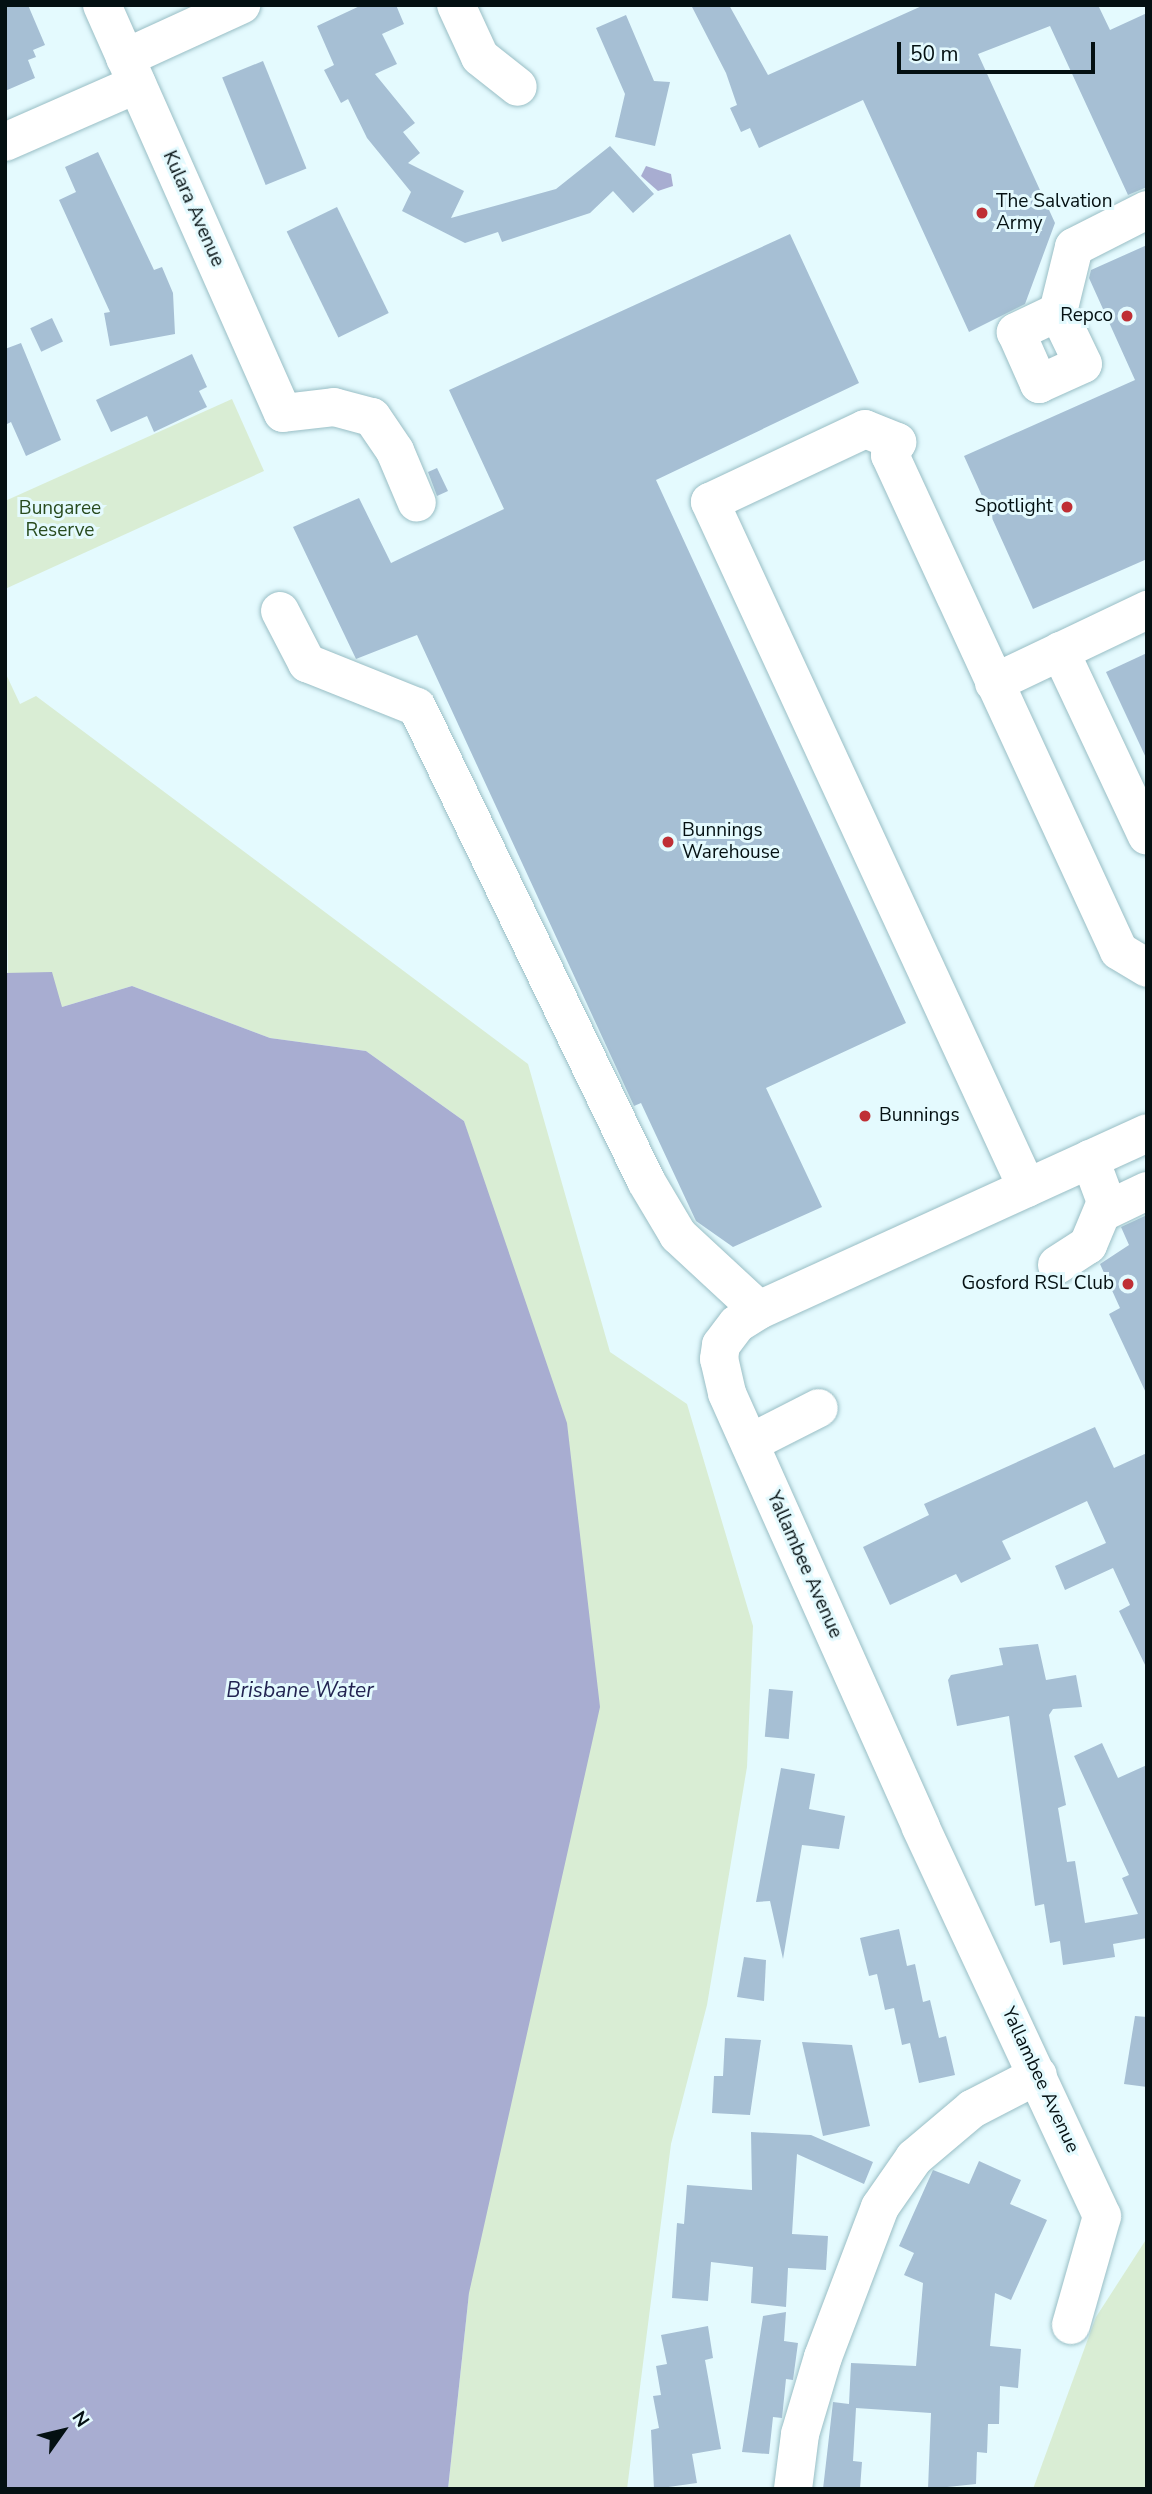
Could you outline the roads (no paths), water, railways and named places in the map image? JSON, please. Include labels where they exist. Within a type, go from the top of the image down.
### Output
[{"type":"street","name":"Kulara Avenue","points":[[102,5],[283,413],[334,407],[372,417],[395,450],[417,503]]},
{"type":"street","points":[[5,142],[241,5]]},
{"type":"street","points":[[456,5],[480,57],[517,87]]},
{"type":"street","points":[[1058,312],[1074,247],[1147,210]]},
{"type":"street","points":[[1027,1188],[710,502],[865,429],[897,442],[890,455],[1119,951],[1147,968]]},
{"type":"street","points":[[994,683],[1147,610]]},
{"type":"street","points":[[280,611],[307,663],[417,707],[646,1181],[678,1235],[709,1269],[759,1310]]},
{"type":"street","points":[[1060,651],[1147,836]]},
{"type":"street","name":"Yallambee Avenue","points":[[1071,2325],[1102,2216],[750,1443],[719,1359],[720,1345],[737,1324],[759,1310],[1147,1133]]},
{"type":"street","points":[[1057,1265],[1088,1245],[1103,1212],[1105,1192],[1090,1159]]},
{"type":"street","points":[[1103,1212],[1147,1191]]},
{"type":"street","points":[[750,1443],[819,1408]]},
{"type":"street","points":[[793,2489],[800,2434],[822,2357],[880,2207],[914,2158],[953,2125],[1038,2075]]},
{"type":"water","points":[[646,166],[671,174],[673,186],[658,191],[641,176]]},
{"type":"water","name":"Brisbane Water","points":[[52,972],[62,1007],[132,986],[270,1038],[366,1051],[464,1121],[567,1423],[600,1707],[469,2293],[448,2489],[5,2489],[5,973]]},
{"type":"place","name":"The Salvation Army","points":[[982,213]]},
{"type":"place","name":"Repco","points":[[1127,316]]},
{"type":"place","name":"Spotlight","points":[[1067,507]]},
{"type":"place","name":"Bunnings Warehouse","points":[[668,842]]},
{"type":"place","name":"Bunnings","points":[[865,1116]]},
{"type":"place","name":"Gosford RSL Club","points":[[1128,1284]]},
{"type":"park label","name":"Bungaree Reserve","points":[[60,520]]}]
